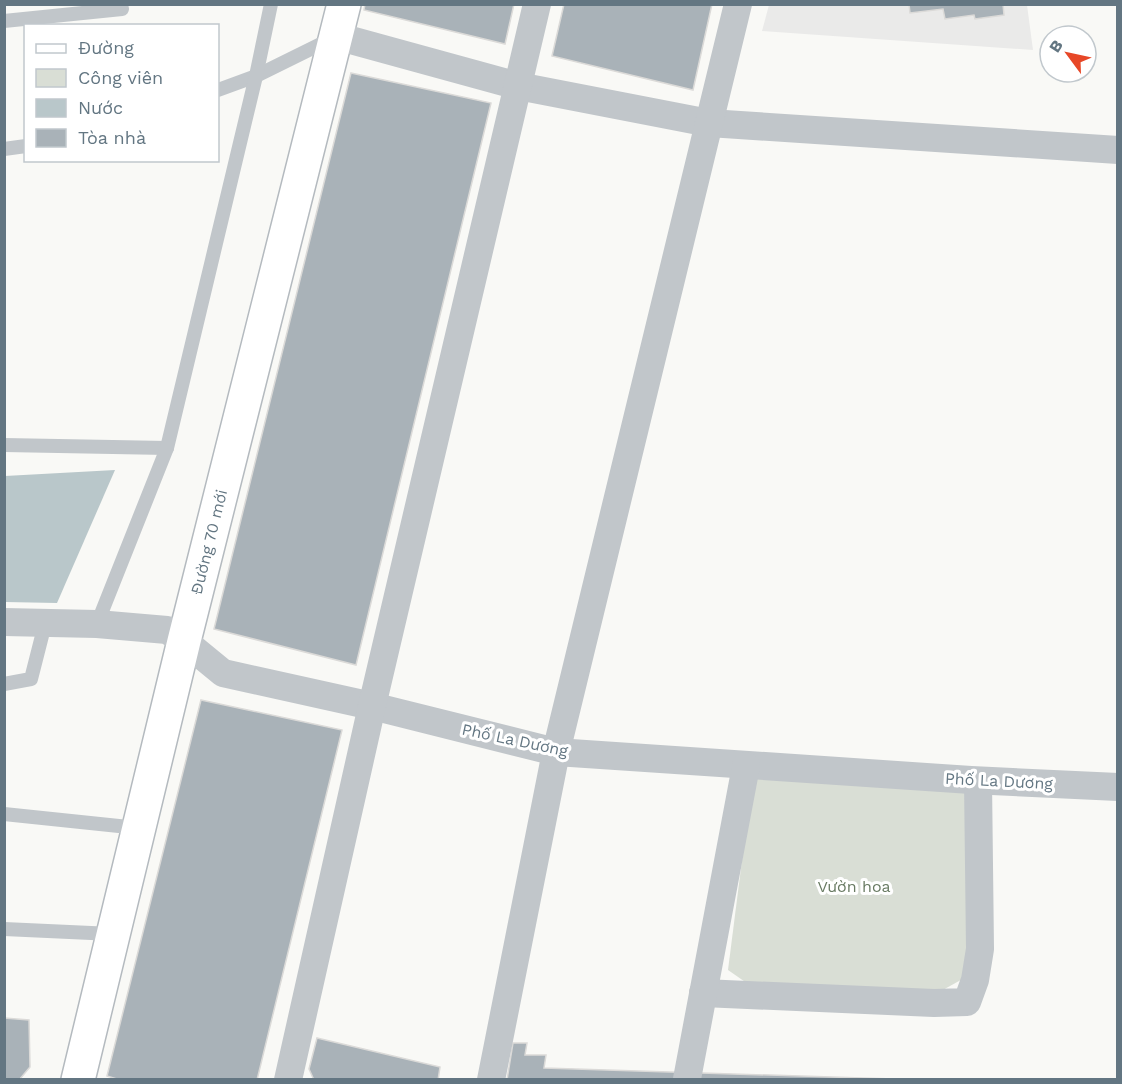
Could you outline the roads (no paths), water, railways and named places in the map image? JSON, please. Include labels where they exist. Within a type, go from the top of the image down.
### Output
[{"type":"street","name":"Đường 70 mới","points":[[78,1080],[184,641],[344,4]]},
{"type":"street","points":[[288,1080],[372,706],[537,4]]},
{"type":"street","points":[[491,1080],[556,752],[738,4]]},
{"type":"street","points":[[336,36],[518,86],[709,123],[1118,150]]},
{"type":"street","name":"Phố La Dương","points":[[4,622],[97,624],[167,630],[224,673],[372,706],[556,752],[978,781],[1118,788]]},
{"type":"street","points":[[687,1079],[746,766]]},
{"type":"street","points":[[703,993],[934,1003],[967,1002],[975,980],[980,949],[978,781]]},
{"type":"lane","points":[[97,624],[167,448],[271,4]]},
{"type":"lane","points":[[4,21],[122,9]]},
{"type":"lane","points":[[219,90],[255,76],[336,36]]},
{"type":"lane","points":[[4,149],[24,146]]},
{"type":"lane","points":[[4,445],[167,448]]},
{"type":"lane","points":[[4,684],[31,679],[45,624]]},
{"type":"lane","points":[[4,814],[138,828]]},
{"type":"lane","points":[[4,929],[112,934]]},
{"type":"water","points":[[115,470],[57,603],[5,602],[5,476]]},
{"type":"park label","name":"Vườn hoa","points":[[854,886]]}]
